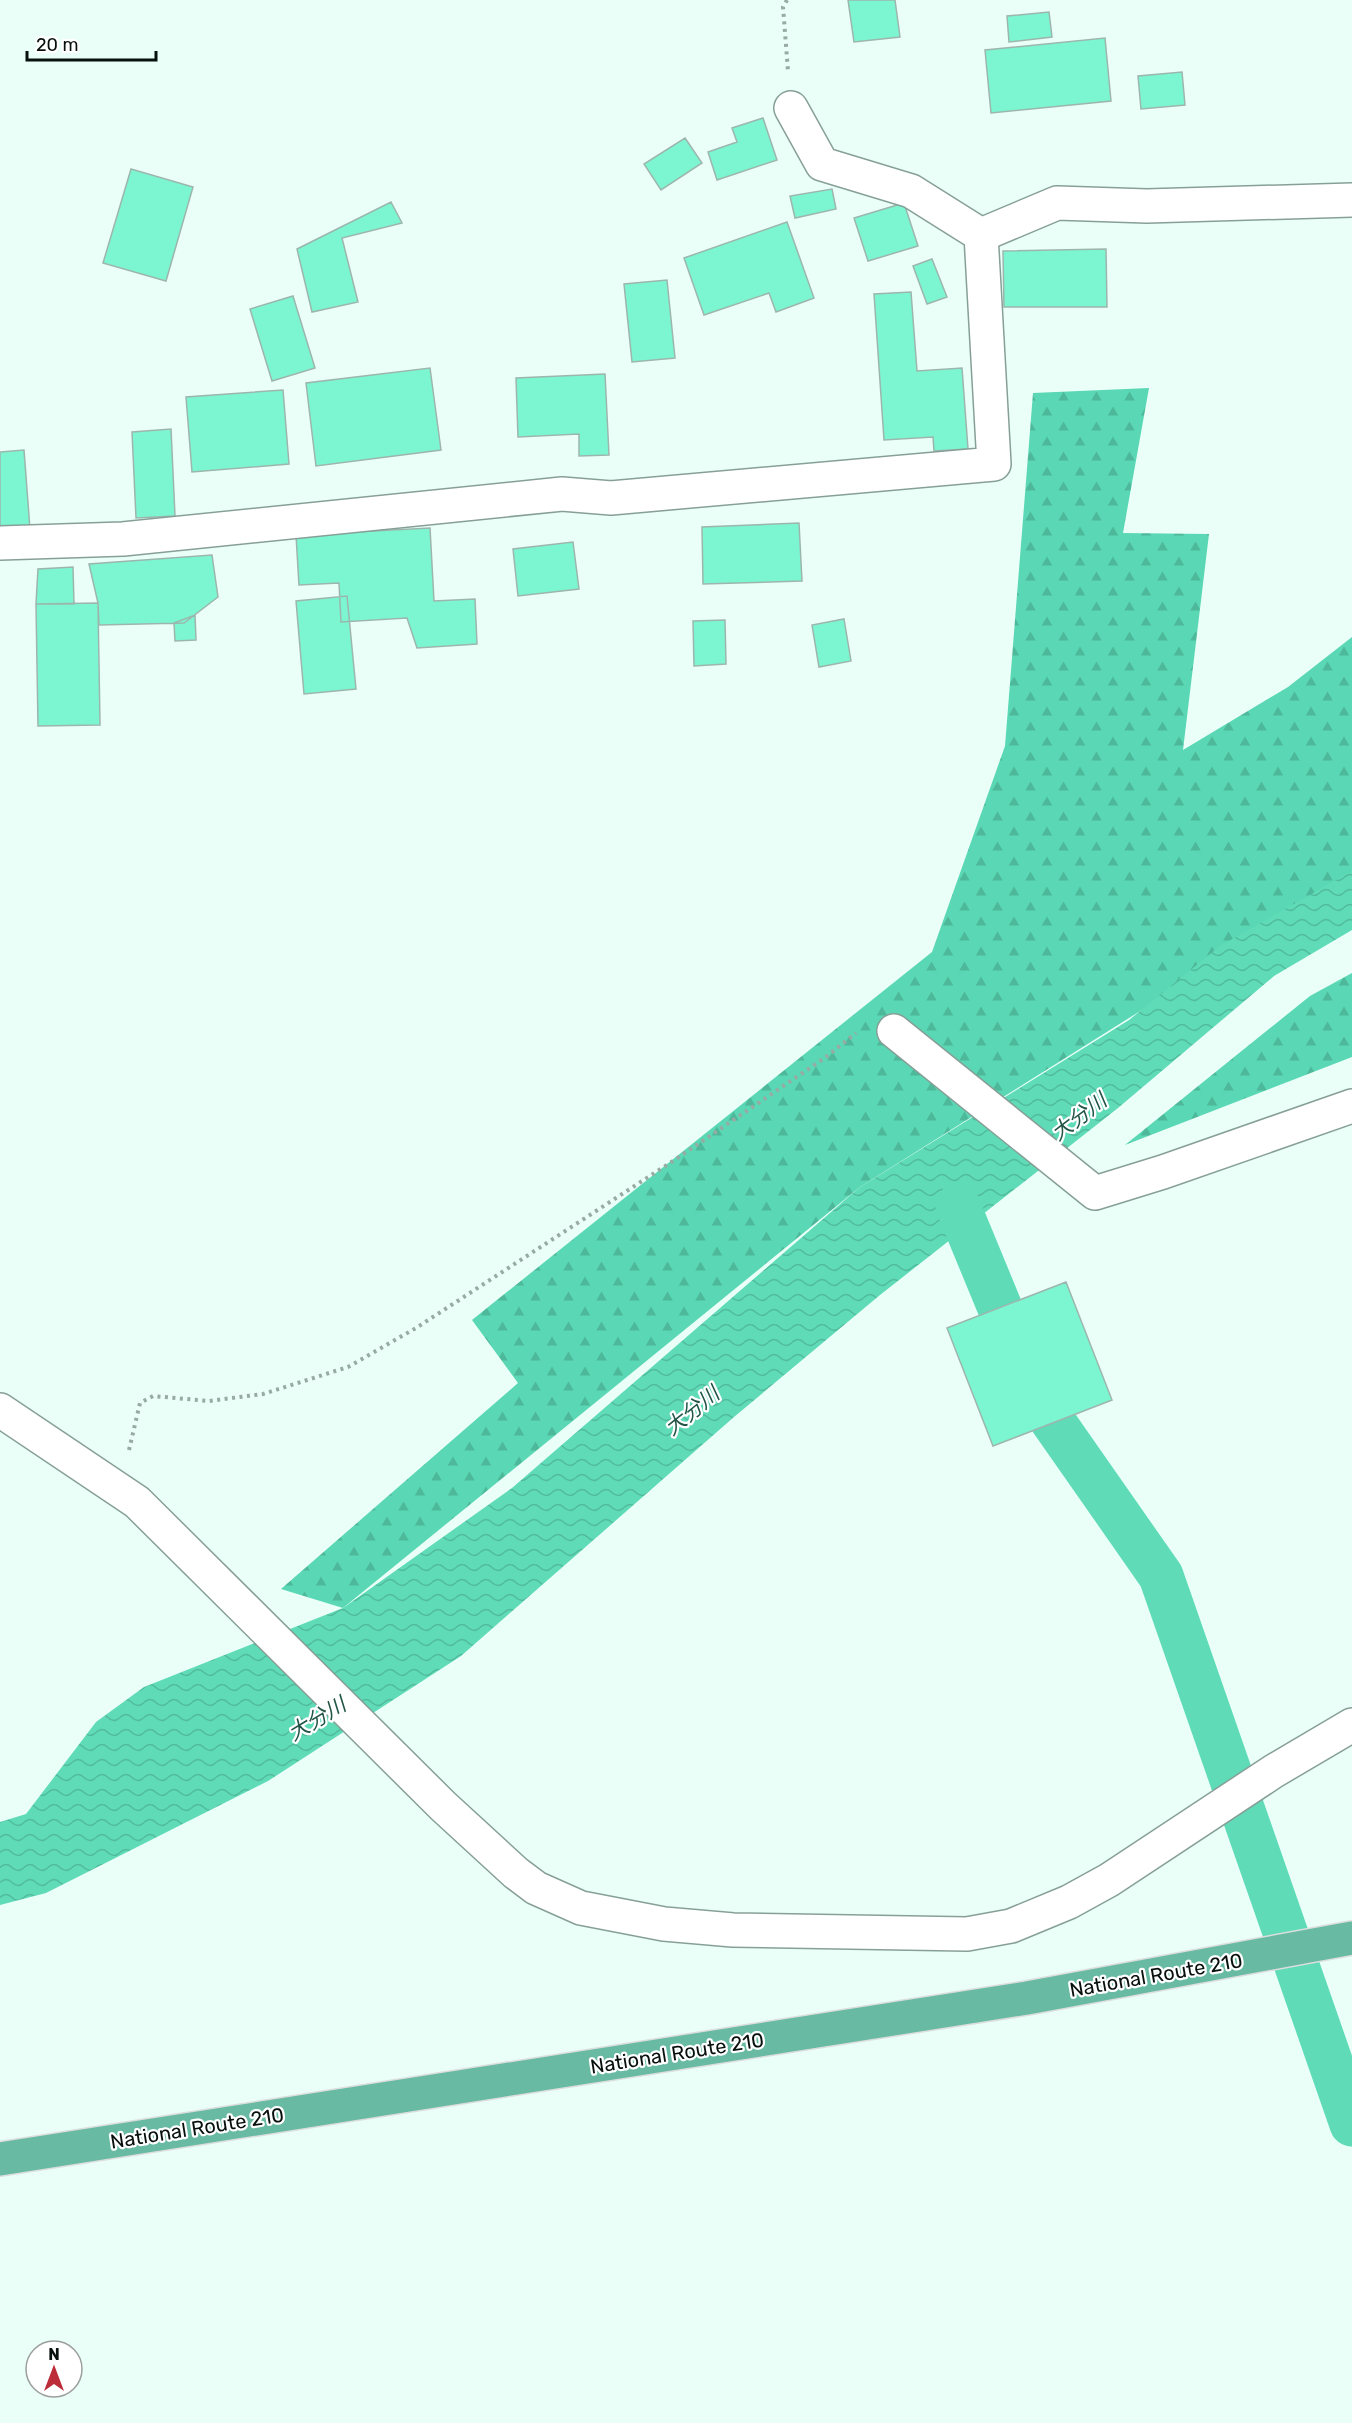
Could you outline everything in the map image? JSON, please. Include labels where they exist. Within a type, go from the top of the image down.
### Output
[{"type":"highway","name":"National Route 210","points":[[0,2159],[1027,1998],[1352,1938]]},
{"type":"street","points":[[791,108],[822,164],[911,191],[981,235]]},
{"type":"street","points":[[981,235],[1057,203],[1147,206],[1352,200]]},
{"type":"street","points":[[0,543],[123,538],[562,494],[611,498],[994,464],[981,235]]},
{"type":"street","points":[[894,1031],[1095,1193],[1163,1172],[1352,1106]]},
{"type":"street","points":[[0,1410],[137,1502],[443,1806],[536,1888],[581,1908],[664,1924],[711,1929],[967,1934],[1011,1926],[1069,1902],[1109,1880],[1274,1771],[1352,1725]]},
{"type":"path","points":[[787,0],[783,7],[791,108]]},
{"type":"path","points":[[120,1489],[140,1403],[153,1396],[209,1401],[263,1394],[348,1367],[416,1328],[676,1159],[826,1057],[864,1027],[894,1031]]},
{"type":"green space","points":[[1149,388],[1123,533],[1209,534],[1183,750],[1288,687],[1352,637],[1352,878],[860,1187],[343,1608],[281,1589],[518,1383],[472,1320],[932,952],[1005,746],[1033,393]]},
{"type":"green space","points":[[1352,973],[1352,1057],[1125,1145],[1310,996]]},
{"type":"water","name":"大分川","points":[[1352,871],[1352,930],[1274,976],[1118,1108],[880,1295],[734,1417],[461,1656],[268,1781],[46,1893],[0,1905],[0,1822],[26,1814],[96,1722],[144,1687],[343,1608],[512,1488],[860,1187],[1129,1020],[1220,946]]},
{"type":"building","points":[[848,0],[895,0],[900,37],[854,42]]},
{"type":"building","points":[[1049,12],[1052,37],[1009,42],[1007,16]]},
{"type":"building","points":[[1105,38],[1111,101],[991,113],[985,50]]},
{"type":"building","points":[[1182,72],[1185,105],[1141,109],[1138,76]]},
{"type":"building","points":[[763,118],[777,160],[717,180],[708,152],[737,142],[732,128]]},
{"type":"building","points":[[685,138],[702,163],[661,190],[644,164]]},
{"type":"building","points":[[131,169],[193,187],[166,281],[103,263]]},
{"type":"building","points":[[832,189],[836,209],[795,218],[790,196]]},
{"type":"building","points":[[391,202],[402,223],[342,238],[358,302],[312,312],[297,249]]},
{"type":"building","points":[[904,203],[918,246],[868,261],[854,218]]},
{"type":"building","points":[[787,222],[814,298],[776,312],[769,293],[704,315],[684,258]]},
{"type":"building","points":[[1106,249],[1107,307],[1004,307],[1003,251]]},
{"type":"building","points":[[932,259],[947,297],[927,304],[913,266]]},
{"type":"building","points":[[667,280],[675,358],[632,362],[624,284]]},
{"type":"building","points":[[911,292],[917,371],[962,368],[968,449],[934,451],[933,437],[884,440],[874,294]]},
{"type":"building","points":[[293,296],[315,368],[272,381],[250,309]]},
{"type":"building","points":[[430,368],[441,450],[316,466],[306,383]]},
{"type":"building","points":[[605,374],[609,455],[579,456],[579,434],[518,437],[516,378]]},
{"type":"building","points":[[283,390],[289,464],[192,472],[186,397]]},
{"type":"building","points":[[171,429],[175,516],[136,518],[132,432]]},
{"type":"building","points":[[24,450],[30,529],[0,531],[0,452]]},
{"type":"building","points":[[799,523],[802,581],[703,584],[702,527]]},
{"type":"building","points":[[430,528],[434,601],[475,599],[477,644],[417,648],[407,618],[341,622],[339,583],[299,585],[296,535]]},
{"type":"building","points":[[573,542],[579,589],[518,596],[513,549]]},
{"type":"building","points":[[212,555],[218,597],[184,623],[99,625],[98,603],[89,564]]},
{"type":"building","points":[[73,567],[74,604],[36,604],[38,569]]},
{"type":"building","points":[[347,596],[356,689],[304,694],[296,601]]},
{"type":"building","points":[[98,603],[100,725],[38,726],[36,604]]},
{"type":"building","points":[[195,615],[196,640],[175,641],[174,623]]},
{"type":"building","points":[[844,619],[851,661],[819,667],[812,625]]},
{"type":"building","points":[[725,620],[726,664],[694,666],[693,621]]},
{"type":"building","points":[[1066,1282],[1112,1400],[993,1446],[947,1328]]},
{"type":"waterway","points":[[958,1206],[1038,1400],[1161,1576],[1352,2124]]}]
